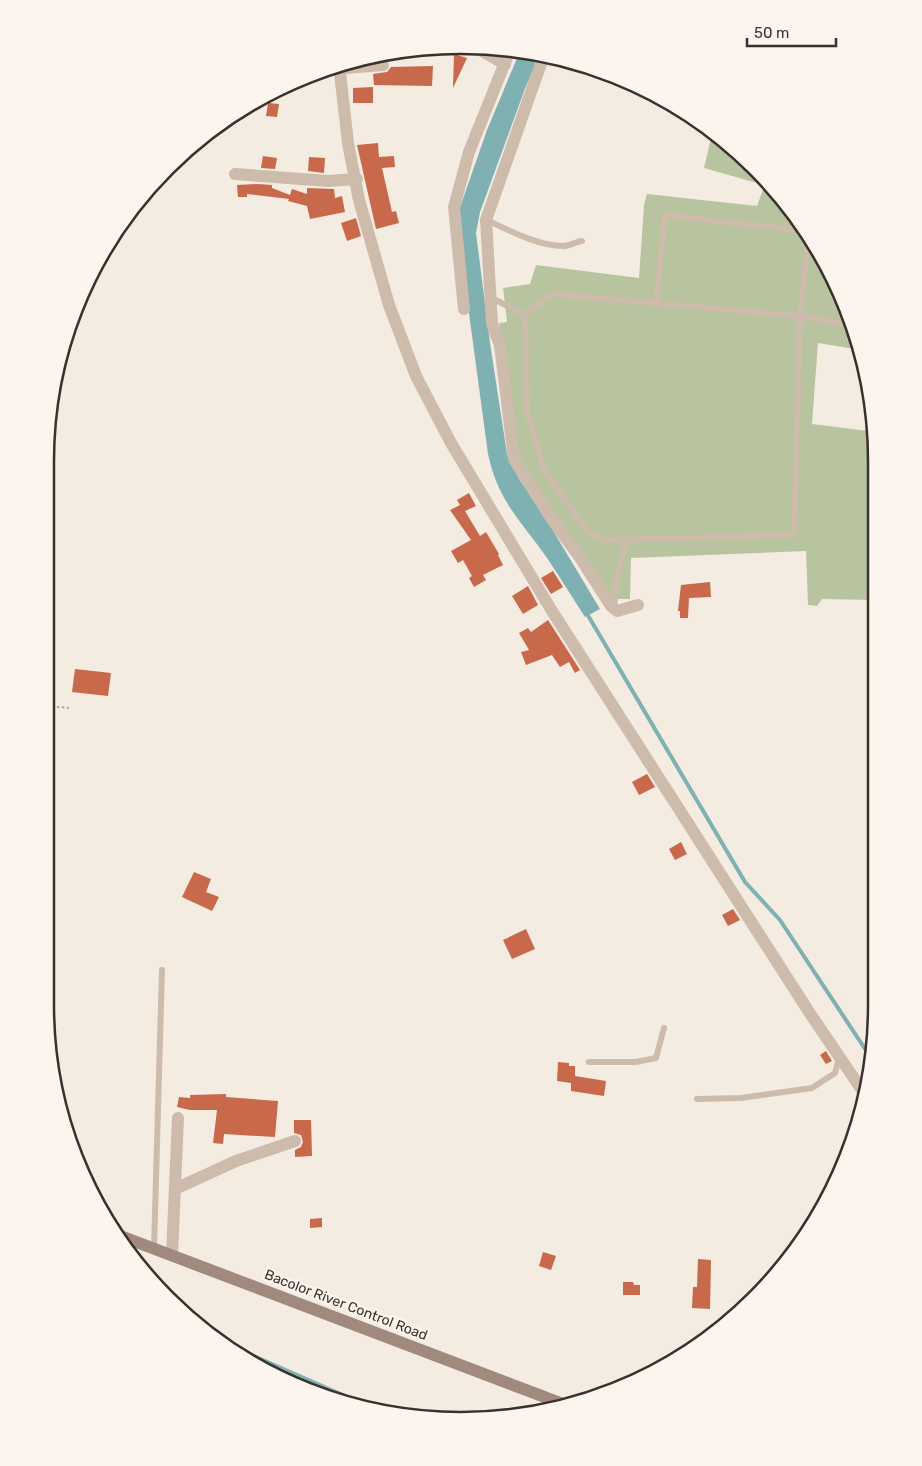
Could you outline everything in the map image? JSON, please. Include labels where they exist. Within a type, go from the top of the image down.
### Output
[{"type":"street","points":[[489,55],[505,64]]},
{"type":"street","points":[[464,308],[454,207],[469,152],[508,57]]},
{"type":"street","points":[[541,62],[486,220],[492,324],[500,345],[514,460],[551,518],[614,609],[617,611],[638,605]]},
{"type":"street","points":[[369,65],[383,64]]},
{"type":"street","points":[[340,72],[348,143],[359,200],[389,305],[416,376],[451,443],[552,611],[839,1058],[859,1087]]},
{"type":"street","points":[[235,174],[328,181],[356,179]]},
{"type":"street","points":[[172,1255],[178,1118]]},
{"type":"street","points":[[175,1189],[236,1162],[295,1141]]},
{"type":"street","name":"Bacolor River Control Road","points":[[127,1238],[554,1401]]},
{"type":"lane","points":[[656,304],[665,215],[796,230]]},
{"type":"lane","points":[[486,220],[522,236],[550,244],[565,246],[582,241]]},
{"type":"lane","points":[[524,315],[528,412],[544,470],[588,532],[606,540],[794,535],[800,316],[808,247]]},
{"type":"lane","points":[[524,315],[552,294],[800,316],[845,324]]},
{"type":"lane","points":[[489,296],[524,315]]},
{"type":"lane","points":[[614,609],[617,576],[627,539]]},
{"type":"lane","points":[[154,1248],[162,970]]},
{"type":"lane","points":[[589,1062],[636,1062],[656,1058],[664,1028]]},
{"type":"lane","points":[[697,1099],[741,1098],[812,1088],[835,1073],[839,1058]]},
{"type":"path","points":[[54,707],[69,708]]},
{"type":"green space","points":[[711,139],[759,183],[704,168]]},
{"type":"green space","points":[[764,188],[784,213],[814,257],[847,330],[852,349],[818,343],[812,424],[867,431],[868,600],[822,599],[817,606],[808,605],[806,551],[631,558],[630,599],[611,599],[563,529],[517,453],[499,323],[507,322],[503,288],[530,284],[536,265],[639,278],[644,205],[647,194],[757,206]]},
{"type":"water","points":[[517,58],[537,61],[480,212],[476,233],[507,454],[518,477],[549,524],[600,609],[585,617],[547,558],[504,498],[492,470],[488,454],[466,291],[458,213],[487,130]]},
{"type":"water","points":[[243,1349],[352,1397],[305,1381],[257,1358]]},
{"type":"building","points":[[454,54],[455,54],[467,58],[453,87]]},
{"type":"building","points":[[433,66],[432,86],[374,85],[373,74],[387,72],[391,67]]},
{"type":"building","points":[[373,87],[373,103],[353,103],[353,88]]},
{"type":"building","points":[[268,103],[279,104],[277,117],[266,116]]},
{"type":"building","points":[[378,143],[379,157],[394,156],[395,167],[382,168],[392,212],[396,211],[399,223],[376,229],[357,145]]},
{"type":"building","points":[[263,156],[277,158],[275,169],[261,168]]},
{"type":"building","points":[[309,157],[325,158],[324,173],[308,171]]},
{"type":"building","points":[[237,185],[272,185],[272,188],[290,195],[292,189],[307,194],[307,188],[334,189],[335,198],[342,196],[345,212],[310,219],[307,206],[288,201],[289,199],[247,194],[247,197],[238,197]]},
{"type":"building","points":[[356,218],[361,236],[347,241],[341,223]]},
{"type":"building","points":[[469,493],[476,506],[465,511],[480,536],[486,532],[503,565],[483,575],[486,580],[474,587],[469,578],[472,576],[463,560],[458,563],[451,551],[471,540],[450,510],[460,505],[457,500]]},
{"type":"building","points":[[553,571],[563,587],[551,594],[541,578]]},
{"type":"building","points":[[710,582],[711,597],[689,598],[688,618],[680,618],[680,611],[678,611],[681,585]]},
{"type":"building","points":[[528,586],[538,605],[523,614],[512,596]]},
{"type":"building","points":[[548,620],[580,670],[575,673],[569,662],[560,667],[552,655],[526,665],[521,652],[529,650],[519,633],[528,628],[531,632]]},
{"type":"building","points":[[75,669],[111,673],[108,696],[72,692]]},
{"type":"building","points":[[647,774],[655,787],[639,795],[632,782]]},
{"type":"building","points":[[681,842],[687,854],[675,860],[669,849]]},
{"type":"building","points":[[194,872],[211,879],[206,892],[219,897],[212,911],[182,897]]},
{"type":"building","points":[[733,909],[740,920],[728,926],[722,915]]},
{"type":"building","points":[[526,929],[535,949],[512,959],[503,940]]},
{"type":"building","points":[[826,1051],[832,1061],[826,1064],[820,1055]]},
{"type":"building","points":[[558,1062],[569,1063],[569,1066],[575,1066],[575,1076],[606,1081],[604,1096],[571,1091],[571,1083],[557,1081]]},
{"type":"building","points":[[226,1094],[226,1097],[278,1101],[275,1137],[224,1134],[223,1144],[213,1143],[217,1110],[190,1110],[177,1107],[179,1097],[190,1098],[190,1095]]},
{"type":"building","points":[[294,1120],[311,1120],[312,1156],[295,1157],[295,1150],[301,1147],[303,1142],[301,1135],[294,1133]]},
{"type":"building","points":[[322,1218],[322,1227],[310,1228],[310,1219]]},
{"type":"building","points":[[543,1252],[556,1256],[551,1270],[539,1266]]},
{"type":"building","points":[[698,1259],[711,1260],[710,1309],[692,1308],[693,1287],[697,1287]]},
{"type":"building","points":[[623,1282],[633,1282],[634,1285],[640,1285],[640,1295],[623,1295]]},
{"type":"waterway","points":[[586,612],[745,882],[780,920],[866,1050]]}]
